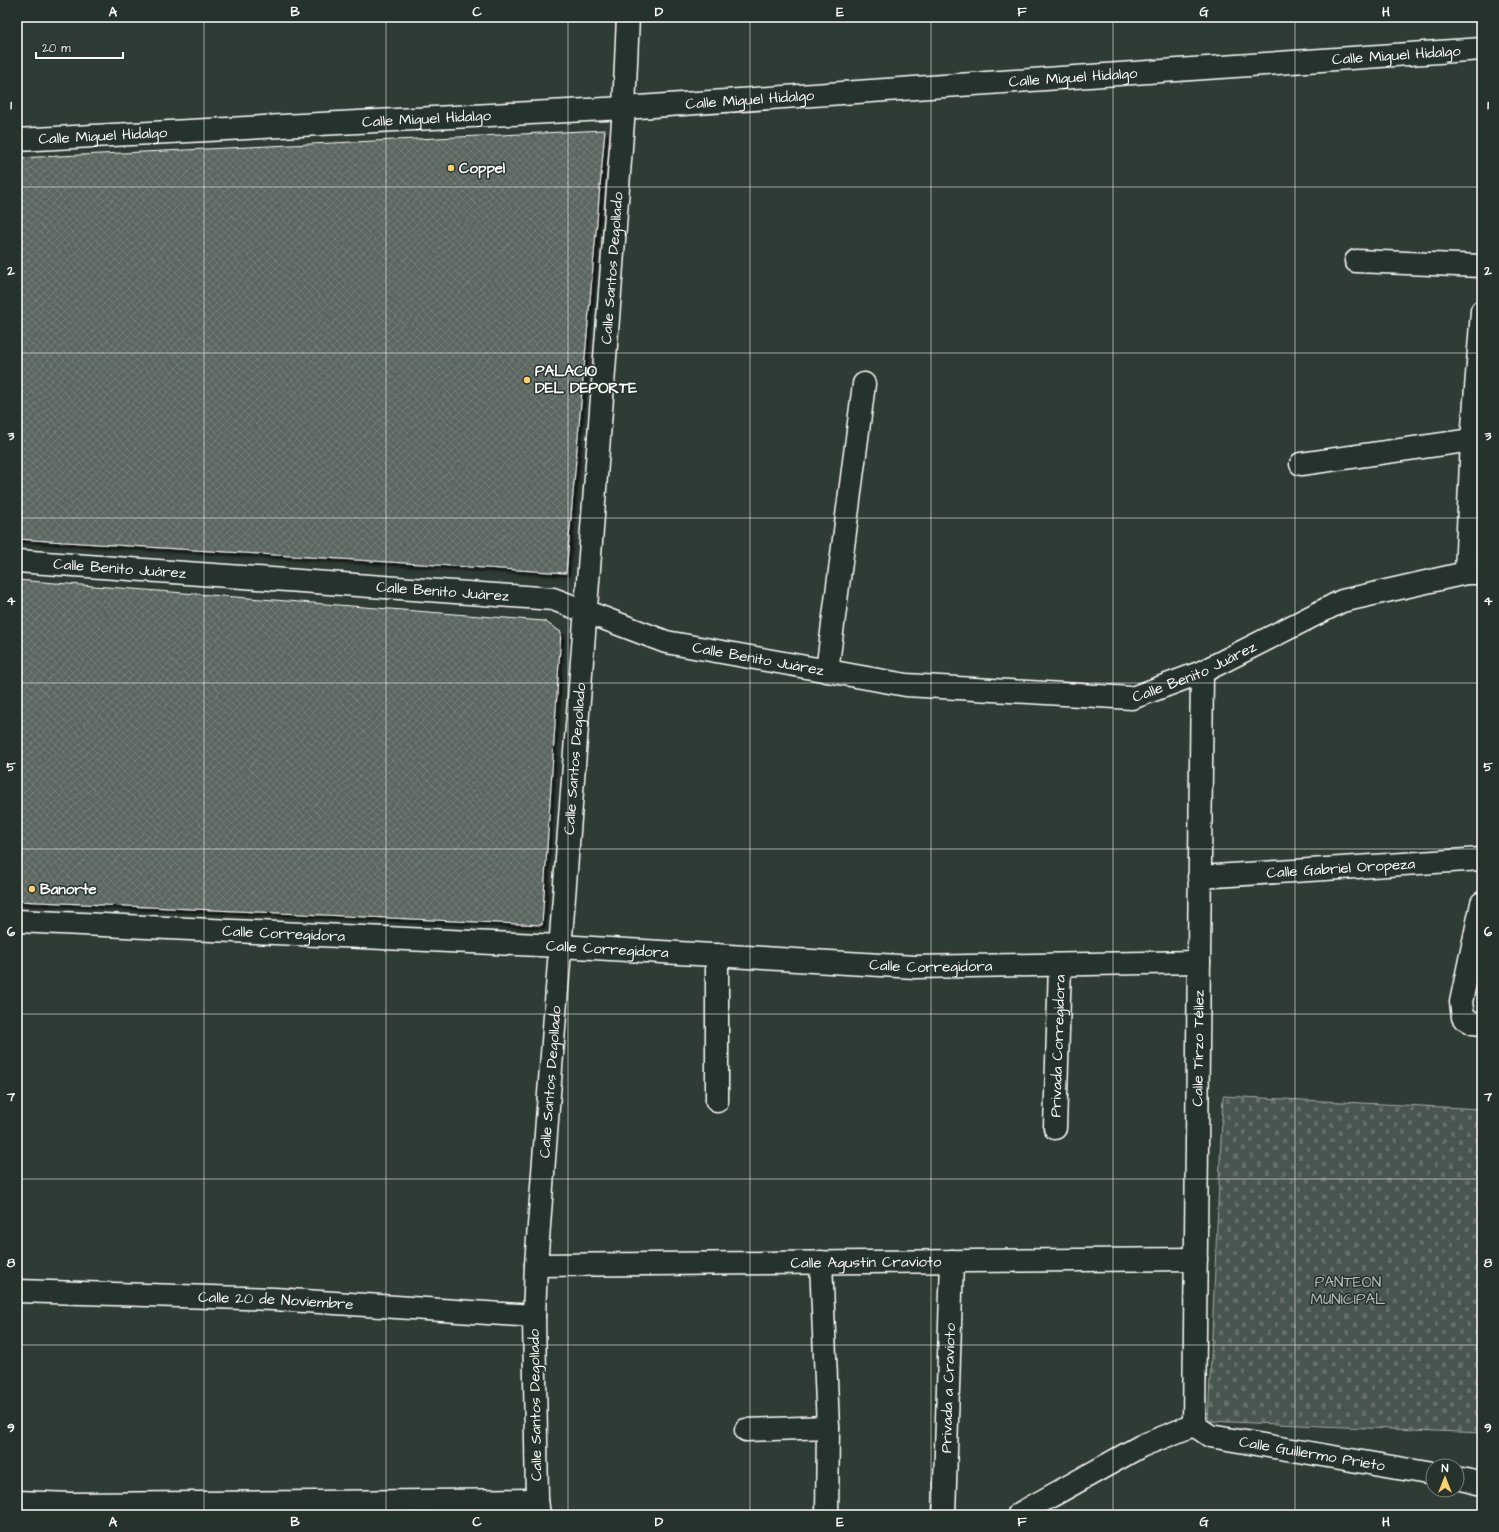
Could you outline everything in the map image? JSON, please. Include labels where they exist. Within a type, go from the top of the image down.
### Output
[{"type":"street","name":"Calle Santos Degollado","points":[[538,1508],[534,1316],[536,1265],[559,946],[624,108],[628,17]]},
{"type":"street","name":"Calle Miguel Hidalgo","points":[[17,140],[624,108],[1482,49]]},
{"type":"street","points":[[1356,260],[1482,266]]},
{"type":"street","points":[[1474,573],[1472,440],[1482,312]]},
{"type":"street","points":[[827,671],[864,384]]},
{"type":"street","points":[[1301,464],[1472,440]]},
{"type":"street","name":"Calle Benito Juárez","points":[[17,561],[553,599],[666,642],[906,685],[1132,698],[1202,672],[1342,602],[1474,573]]},
{"type":"street","name":"Calle Tirzo Téllez","points":[[1194,1425],[1202,672]]},
{"type":"street","name":"Calle Gabriel Oropeza","points":[[1199,876],[1482,859]]},
{"type":"street","points":[[1482,903],[1461,1002],[1463,1017],[1473,1023],[1482,1024]]},
{"type":"street","name":"Calle Corregidora","points":[[17,921],[559,946],[915,967],[1199,962]]},
{"type":"street","points":[[717,955],[717,1101]]},
{"type":"street","name":"Privada Corregidora","points":[[1055,1128],[1060,965]]},
{"type":"street","name":"Calle Agustín Cravioto","points":[[536,1265],[1196,1259]]},
{"type":"street","points":[[821,1262],[828,1427],[827,1515]]},
{"type":"street","name":"Privada a Cravioto","points":[[944,1515],[952,1262]]},
{"type":"street","name":"Calle 20 de Noviembre","points":[[17,1291],[274,1299],[534,1316]]},
{"type":"street","points":[[1019,1514],[1141,1446],[1194,1425]]},
{"type":"street","name":"Calle Guillermo Prieto","points":[[1194,1425],[1210,1436],[1425,1473]]},
{"type":"street","points":[[746,1430],[828,1427]]},
{"type":"street","points":[[1465,1480],[1482,1484]]},
{"type":"street","points":[[17,1502],[72,1509],[538,1508]]},
{"type":"green space","name":"PANTEON MUNICIPAL","points":[[1223,1096],[1482,1109],[1482,1433],[1208,1421]]},
{"type":"building","points":[[605,130],[566,573],[17,539],[17,158]]},
{"type":"building","points":[[17,580],[544,621],[561,632],[542,925],[17,901]]},
{"type":"place","name":"Coppel","points":[[451,168]]},
{"type":"place","name":"PALACIO DEL DEPORTE","points":[[527,380]]},
{"type":"place","name":"Banorte","points":[[32,889]]}]
